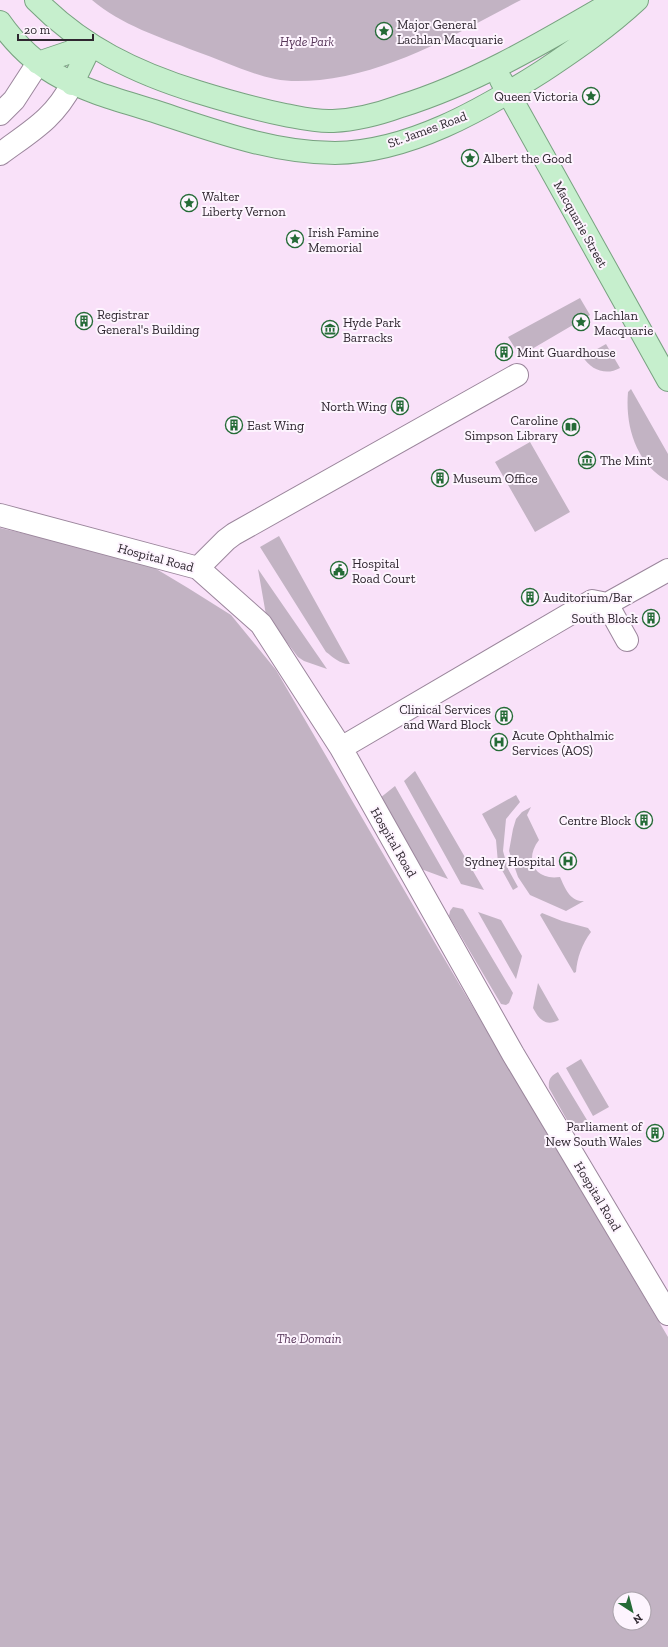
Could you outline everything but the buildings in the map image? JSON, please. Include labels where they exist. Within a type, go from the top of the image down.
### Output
[{"type":"main road","points":[[36,0],[61,23],[91,45],[134,69],[166,82],[254,108],[308,119],[331,121],[351,120],[380,113],[412,103],[463,82],[540,44],[616,0]]},
{"type":"main road","name":"St. James Road","points":[[0,22],[7,32],[48,71],[72,84],[228,135],[287,148],[314,152],[336,153],[360,151],[392,144],[411,138],[465,116],[508,93],[583,44],[612,22],[637,0]]},
{"type":"main road","points":[[38,62],[91,45]]},
{"type":"main road","points":[[72,84],[91,45]]},
{"type":"main road","name":"Macquarie Street","points":[[494,68],[668,380]]},
{"type":"street","points":[[0,114],[14,100],[38,62]]},
{"type":"street","points":[[0,154],[39,125],[56,110],[72,84]]},
{"type":"street","points":[[0,140],[39,125]]},
{"type":"street","points":[[198,568],[234,534],[517,375]]},
{"type":"street","name":"Hospital Road","points":[[0,515],[198,568],[262,624],[341,748],[513,1054],[668,1314]]},
{"type":"street","points":[[341,748],[592,601],[607,604],[668,570]]},
{"type":"street","points":[[607,604],[627,640]]},
{"type":"green space","name":"Hyde Park","points":[[92,0],[521,0],[449,38],[399,60],[373,69],[347,76],[320,80],[286,81],[234,66],[155,35],[115,17]]},
{"type":"green space","points":[[580,298],[590,315],[520,356],[508,337]]},
{"type":"green space","points":[[606,344],[620,368],[609,371],[599,370],[586,362],[583,357]]},
{"type":"green space","points":[[631,389],[668,454],[668,481],[657,474],[648,465],[640,454],[635,443],[628,418],[628,392]]},
{"type":"green space","points":[[530,442],[570,512],[535,532],[495,462]]},
{"type":"green space","name":"The Domain","points":[[0,528],[143,561],[231,615],[276,670],[435,943],[668,1337],[668,1647],[0,1647]]},
{"type":"green space","points":[[279,536],[350,664],[340,662],[326,652],[260,547]]},
{"type":"green space","points":[[258,569],[327,669],[304,661],[298,657],[266,615]]},
{"type":"green space","points":[[415,771],[484,890],[461,884],[404,781]]},
{"type":"green space","points":[[395,786],[448,879],[421,869],[380,798]]},
{"type":"green space","points":[[516,795],[520,802],[506,819],[503,851],[508,869],[518,887],[513,890],[498,863],[496,840],[482,814]]},
{"type":"green space","points":[[531,807],[527,815],[539,840],[532,854],[534,867],[544,876],[560,877],[566,890],[572,897],[579,901],[584,901],[566,911],[530,895],[518,877],[509,851],[516,819],[522,812]]},
{"type":"green space","points":[[453,907],[463,909],[513,993],[509,1003],[506,1005],[501,1004],[449,916]]},
{"type":"green space","points":[[478,912],[501,920],[522,956],[516,979]]},
{"type":"green space","points":[[542,913],[562,921],[588,928],[591,932],[580,951],[576,972],[574,973],[540,915]]},
{"type":"green space","points":[[538,983],[559,1020],[550,1023],[543,1021],[533,1008]]},
{"type":"green space","points":[[581,1059],[609,1107],[593,1116],[566,1068]]},
{"type":"green space","points":[[558,1072],[587,1120],[572,1129],[549,1088],[550,1078]]},
{"type":"place","name":"Major General Lachlan Macquarie","points":[[384,31]]},
{"type":"place","name":"Queen Victoria","points":[[591,96]]},
{"type":"place","name":"Albert the Good","points":[[470,158]]},
{"type":"place","name":"Walter Liberty Vernon","points":[[189,203]]},
{"type":"place","name":"Irish Famine Memorial","points":[[295,239]]},
{"type":"place","name":"Registrar General's Building","points":[[84,321]]},
{"type":"place","name":"Lachlan Macquarie","points":[[581,322]]},
{"type":"place","name":"Hyde Park Barracks","points":[[330,329]]},
{"type":"place","name":"Mint Guardhouse","points":[[504,352]]},
{"type":"place","name":"North Wing","points":[[400,406]]},
{"type":"place","name":"East Wing","points":[[234,425]]},
{"type":"place","name":"Caroline Simpson Library","points":[[571,427]]},
{"type":"place","name":"The Mint","points":[[587,460]]},
{"type":"place","name":"Museum Office","points":[[440,478]]},
{"type":"place","name":"Hospital Road Court","points":[[339,570]]},
{"type":"place","name":"Auditorium/Bar","points":[[530,597]]},
{"type":"place","name":"South Block","points":[[651,618]]},
{"type":"place","name":"Clinical Services and Ward Block","points":[[504,716]]},
{"type":"place","name":"Acute Ophthalmic Services (AOS)","points":[[499,742]]},
{"type":"place","name":"Centre Block","points":[[644,820]]},
{"type":"place","name":"Sydney Hospital","points":[[568,861]]},
{"type":"place","name":"Parliament of New South Wales","points":[[655,1133]]}]
